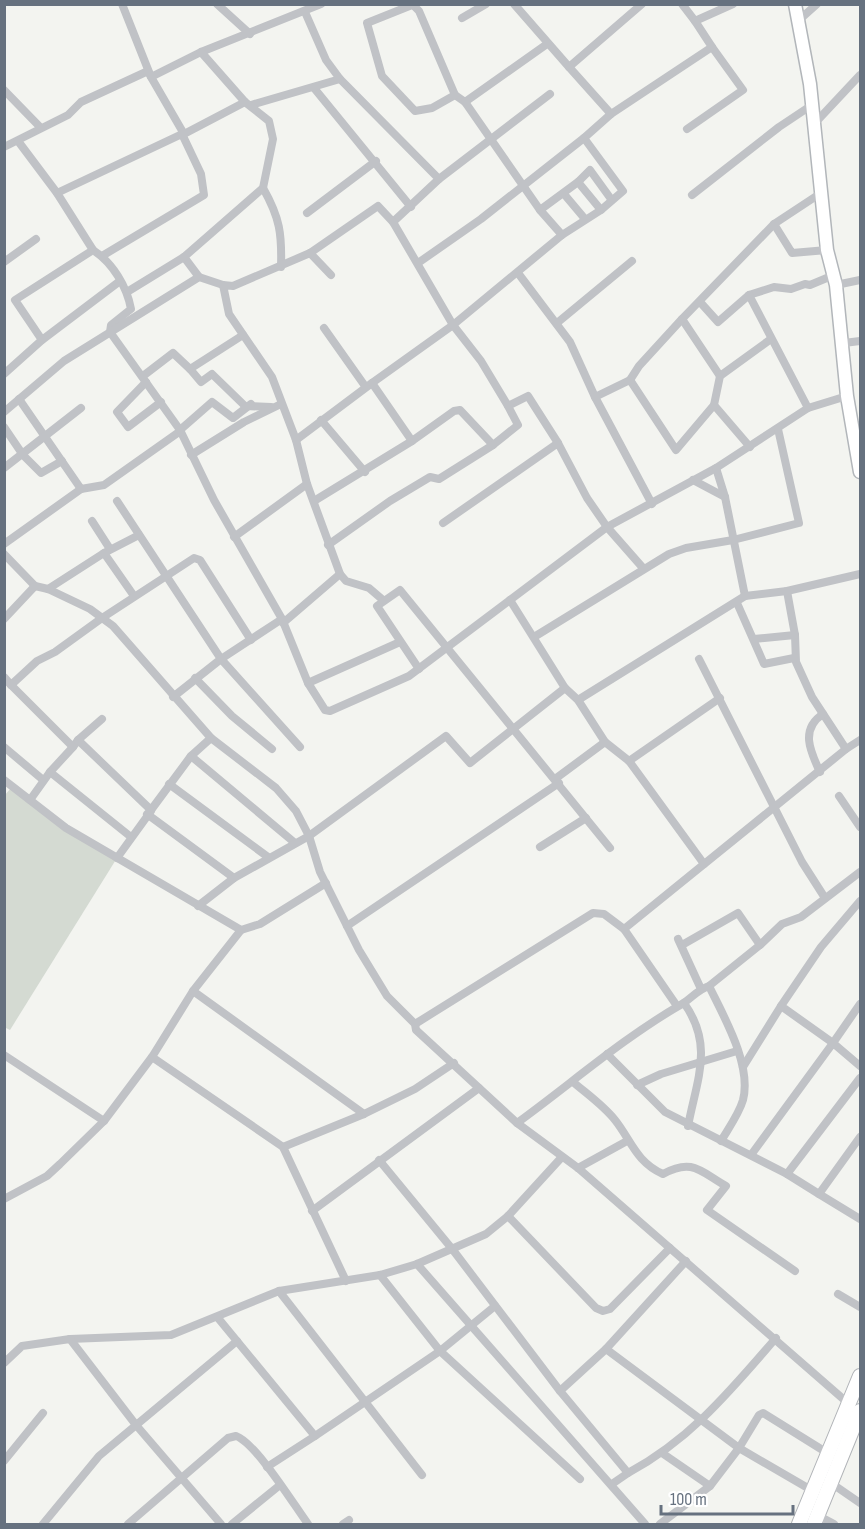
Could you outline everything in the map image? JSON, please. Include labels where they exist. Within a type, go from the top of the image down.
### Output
[{"type":"main road","points":[[816,1520],[831,1483],[855,1408],[861,1376]]},
{"type":"main road","points":[[800,1524],[829,1454],[855,1408]]},
{"type":"street","points":[[122,4],[151,77]]},
{"type":"street","points":[[217,4],[250,34]]},
{"type":"street","points":[[151,77],[201,52],[321,4]]},
{"type":"street","points":[[462,18],[486,4]]},
{"type":"street","points":[[514,4],[611,114]]},
{"type":"street","points":[[569,67],[642,4]]},
{"type":"street","points":[[682,4],[743,90],[687,129]]},
{"type":"street","points":[[695,21],[734,4]]},
{"type":"street","points":[[795,4],[813,105],[827,250],[835,280],[844,343],[847,396],[861,472]]},
{"type":"street","points":[[798,21],[816,4]]},
{"type":"street","points":[[455,95],[432,108],[415,111],[382,76],[367,23],[412,5],[419,11],[455,95],[465,102],[540,210],[562,234]]},
{"type":"street","points":[[305,12],[326,60],[340,79],[439,179]]},
{"type":"street","points":[[465,102],[547,44]]},
{"type":"street","points":[[418,263],[481,219],[611,114],[712,47]]},
{"type":"street","points":[[128,292],[184,257],[263,188],[273,139],[269,121],[248,104],[201,52]]},
{"type":"street","points":[[4,147],[40,127],[68,116],[81,102],[148,71],[183,134],[201,174],[204,195],[102,256]]},
{"type":"street","points":[[815,123],[861,75]]},
{"type":"street","points":[[57,193],[248,104],[314,88],[340,79]]},
{"type":"street","points":[[314,88],[376,161],[411,207]]},
{"type":"street","points":[[4,90],[40,127]]},
{"type":"street","points":[[393,222],[439,179],[550,94]]},
{"type":"street","points":[[693,195],[779,127],[813,105]]},
{"type":"street","points":[[296,440],[368,385],[453,325],[562,234],[601,210],[623,191],[584,138]]},
{"type":"street","points":[[18,141],[57,193],[93,250],[102,256],[128,292],[131,309],[111,325],[110,332],[145,379],[179,431],[234,537],[282,621],[308,683],[322,707],[330,711],[409,676],[607,527],[716,468],[808,408],[847,396]]},
{"type":"street","points":[[307,213],[376,161]]},
{"type":"street","points":[[540,210],[564,194],[590,170],[611,199]]},
{"type":"street","points":[[578,182],[601,210]]},
{"type":"street","points":[[263,188],[277,213],[282,238],[281,267]]},
{"type":"street","points":[[564,194],[585,219]]},
{"type":"street","points":[[596,397],[630,380],[639,366],[682,319],[774,224],[821,194]]},
{"type":"street","points":[[184,257],[199,277],[233,286],[310,253],[378,206],[393,222],[453,325],[481,360],[518,425],[494,445],[439,479],[430,477],[390,501],[328,545]]},
{"type":"street","points":[[774,224],[792,253],[827,250]]},
{"type":"street","points":[[4,262],[36,239]]},
{"type":"street","points":[[42,340],[15,300],[93,250]]},
{"type":"street","points":[[310,253],[332,275]]},
{"type":"street","points":[[557,323],[632,261]]},
{"type":"street","points":[[518,273],[570,342],[652,504]]},
{"type":"street","points":[[4,412],[63,361],[199,277]]},
{"type":"street","points":[[700,302],[718,322],[748,295],[774,287],[791,289],[805,284],[835,280],[861,280]]},
{"type":"street","points":[[4,374],[42,340],[120,281]]},
{"type":"street","points":[[223,285],[228,314],[272,377],[296,440],[328,545],[340,574],[346,581],[369,588],[383,600]]},
{"type":"street","points":[[748,295],[808,408]]},
{"type":"street","points":[[682,319],[720,376]]},
{"type":"street","points":[[324,328],[412,441]]},
{"type":"street","points":[[190,369],[243,335]]},
{"type":"street","points":[[630,380],[676,450],[714,405],[720,376],[771,339]]},
{"type":"street","points":[[844,343],[861,341]]},
{"type":"street","points":[[161,402],[128,427],[117,412],[145,379],[173,353],[201,382],[212,374],[245,406],[252,404],[272,407]]},
{"type":"street","points":[[508,406],[528,396],[558,443],[587,498],[607,527],[643,568]]},
{"type":"street","points":[[19,399],[81,489]]},
{"type":"street","points":[[4,544],[81,489],[104,485],[179,431],[212,402],[233,418],[252,404]]},
{"type":"street","points":[[191,455],[272,407],[281,404]]},
{"type":"street","points":[[714,405],[750,447]]},
{"type":"street","points":[[4,468],[81,408]]},
{"type":"street","points":[[314,501],[365,472],[454,411],[460,410],[494,445]]},
{"type":"street","points":[[321,420],[365,472]]},
{"type":"street","points":[[4,427],[23,455],[40,473],[62,461]]},
{"type":"street","points":[[534,637],[643,568],[686,548],[733,540],[800,523],[778,429]]},
{"type":"street","points":[[442,523],[558,443]]},
{"type":"street","points":[[716,468],[725,496],[746,596]]},
{"type":"street","points":[[693,480],[725,496]]},
{"type":"street","points":[[234,537],[308,484]]},
{"type":"street","points":[[117,501],[221,659],[300,747]]},
{"type":"street","points":[[92,521],[134,596]]},
{"type":"street","points":[[48,589],[107,551],[139,535]]},
{"type":"street","points":[[4,554],[35,586],[48,589],[90,609],[125,637],[174,697],[212,738],[276,788],[296,812],[309,836],[326,883],[347,926],[387,996],[415,1024],[416,1030],[517,1124],[561,1158],[578,1168],[619,1207],[686,1261],[855,1408]]},
{"type":"street","points":[[234,878],[149,812],[7,681],[37,661],[56,652],[134,596],[194,558],[200,560],[251,640]]},
{"type":"street","points":[[174,697],[221,659],[282,621],[340,574]]},
{"type":"street","points":[[578,700],[746,596],[787,591],[861,574]]},
{"type":"street","points":[[4,619],[35,586]]},
{"type":"street","points":[[419,669],[377,606],[400,590],[445,649],[557,781],[610,848]]},
{"type":"street","points":[[787,591],[795,635],[794,658],[823,714],[846,749]]},
{"type":"street","points":[[510,600],[565,688],[578,700],[605,742],[629,761],[704,864]]},
{"type":"street","points":[[736,603],[764,664],[794,658]]},
{"type":"street","points":[[754,639],[795,635]]},
{"type":"street","points":[[308,683],[400,642]]},
{"type":"street","points":[[699,659],[802,862],[825,898]]},
{"type":"street","points":[[195,678],[232,716],[272,749]]},
{"type":"street","points":[[198,906],[234,878],[268,856],[309,836],[446,736],[470,763],[565,688]]},
{"type":"street","points":[[629,761],[720,698]]},
{"type":"street","points":[[820,772],[811,752],[808,733],[816,719],[823,714]]},
{"type":"street","points":[[30,800],[42,779],[102,719]]},
{"type":"street","points":[[117,858],[191,756],[212,738]]},
{"type":"street","points":[[624,929],[846,749],[861,740]]},
{"type":"street","points":[[347,926],[557,781],[605,742]]},
{"type":"street","points":[[4,747],[42,779]]},
{"type":"street","points":[[191,756],[295,843]]},
{"type":"street","points":[[50,772],[131,837]]},
{"type":"street","points":[[4,780],[66,828],[241,930]]},
{"type":"street","points":[[169,784],[268,856]]},
{"type":"street","points":[[839,796],[861,827]]},
{"type":"street","points":[[540,847],[585,818]]},
{"type":"street","points":[[517,1124],[607,1054],[705,988],[760,945],[782,924],[801,917],[861,872]]},
{"type":"street","points":[[4,1199],[47,1176],[104,1121],[152,1058],[194,991],[241,930],[260,924],[326,883]]},
{"type":"street","points":[[743,1067],[821,947],[861,901]]},
{"type":"street","points":[[415,1024],[593,913],[604,914],[624,929],[680,1005],[695,1019],[701,1034],[700,1064],[688,1126]]},
{"type":"street","points":[[721,1141],[743,1100],[743,1067],[731,1032],[680,942],[738,913],[760,945]]},
{"type":"street","points":[[194,991],[364,1114]]},
{"type":"street","points":[[751,1155],[861,1004]]},
{"type":"street","points":[[781,1006],[861,1066]]},
{"type":"street","points":[[637,1085],[662,1074],[737,1051]]},
{"type":"street","points":[[607,1054],[665,1112],[688,1126],[787,1173],[861,1218]]},
{"type":"street","points":[[4,1055],[104,1121]]},
{"type":"street","points":[[152,1058],[283,1147],[345,1281]]},
{"type":"street","points":[[283,1147],[364,1114],[415,1089],[454,1063]]},
{"type":"street","points":[[787,1173],[861,1078]]},
{"type":"street","points":[[573,1082],[615,1120],[633,1150],[657,1171],[663,1174],[680,1165],[692,1166],[726,1186],[707,1210],[795,1271]]},
{"type":"street","points":[[312,1211],[479,1088]]},
{"type":"street","points":[[819,1194],[861,1137]]},
{"type":"street","points":[[578,1168],[627,1141]]},
{"type":"street","points":[[4,1363],[22,1346],[70,1339],[171,1335],[218,1318],[279,1291],[380,1275],[417,1264],[486,1234],[508,1216],[561,1158]]},
{"type":"street","points":[[379,1160],[453,1250],[560,1391],[628,1473]]},
{"type":"street","points":[[508,1216],[596,1308],[603,1311],[610,1309],[670,1248]]},
{"type":"street","points":[[560,1391],[606,1349],[686,1261]]},
{"type":"street","points":[[417,1264],[567,1439],[612,1484],[645,1524]]},
{"type":"street","points":[[380,1275],[440,1351],[580,1479]]},
{"type":"street","points":[[279,1291],[422,1475]]},
{"type":"street","points":[[838,1294],[861,1306]]},
{"type":"street","points":[[267,1467],[440,1351],[495,1306]]},
{"type":"street","points":[[218,1318],[315,1436]]},
{"type":"street","points":[[612,1484],[662,1453],[702,1421],[776,1338]]},
{"type":"street","points":[[70,1339],[136,1425],[221,1524]]},
{"type":"street","points":[[43,1524],[99,1456],[237,1341]]},
{"type":"street","points":[[606,1349],[739,1448],[813,1491]]},
{"type":"street","points":[[4,1461],[43,1413]]},
{"type":"street","points":[[660,1524],[710,1486],[739,1448],[759,1414],[763,1413],[829,1454]]},
{"type":"street","points":[[128,1524],[228,1438],[236,1436],[243,1439],[267,1467],[308,1524]]},
{"type":"street","points":[[662,1453],[710,1486]]},
{"type":"street","points":[[831,1483],[861,1503]]},
{"type":"street","points":[[232,1524],[280,1485]]},
{"type":"street","points":[[816,1520],[834,1524]]},
{"type":"shaded area","points":[[12,787],[117,858],[10,1030],[4,1027],[4,796]]}]
